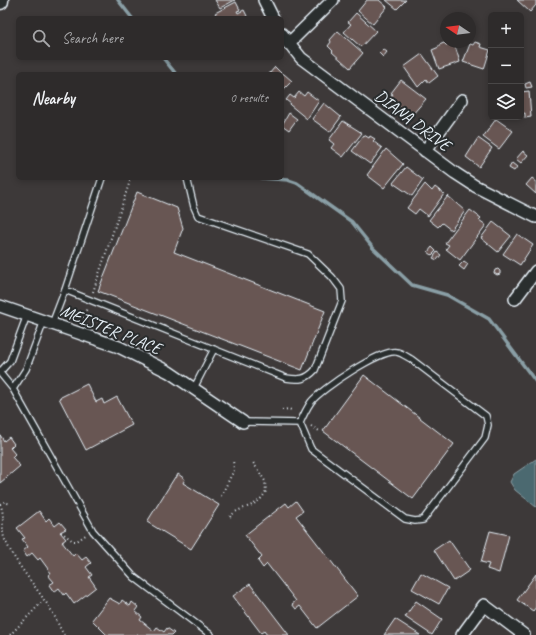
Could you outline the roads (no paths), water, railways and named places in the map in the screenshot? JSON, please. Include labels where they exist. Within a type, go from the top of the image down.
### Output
[{"type":"street","points":[[264,0],[272,16]]},
{"type":"street","points":[[285,39],[333,0]]},
{"type":"street","name":"DIANA DRIVE","points":[[285,39],[301,58],[475,186],[536,217]]},
{"type":"street","points":[[426,151],[462,100]]},
{"type":"street","points":[[515,299],[536,271]]},
{"type":"street","name":"MEISTER PLACE","points":[[0,306],[119,347],[155,365],[194,388],[243,422]]},
{"type":"street","points":[[462,635],[484,605],[524,635]]},
{"type":"lane","points":[[13,389],[26,370],[48,322],[65,290],[101,180]]},
{"type":"lane","points":[[65,290],[286,378],[298,380],[309,377],[315,370],[342,301],[340,289],[332,277],[308,254],[198,216],[194,207],[187,180]]},
{"type":"lane","points":[[27,315],[10,361],[0,372],[13,389],[92,531],[134,577],[210,635]]},
{"type":"lane","points":[[194,388],[214,350]]},
{"type":"lane","points":[[392,351],[398,352],[411,359],[486,416],[488,424],[485,438],[459,474],[423,520],[415,521],[405,519],[311,449],[300,423],[311,401],[331,383],[375,358],[392,351]]},
{"type":"lane","points":[[243,422],[300,423]]},
{"type":"water","points":[[536,459],[536,507],[515,490],[510,482],[514,474]]},
{"type":"waterway","points":[[118,0],[130,16]]},
{"type":"waterway","points":[[165,60],[174,72]]},
{"type":"waterway","points":[[284,180],[297,183],[352,222],[373,248],[412,285],[447,295],[489,319],[536,382]]}]
